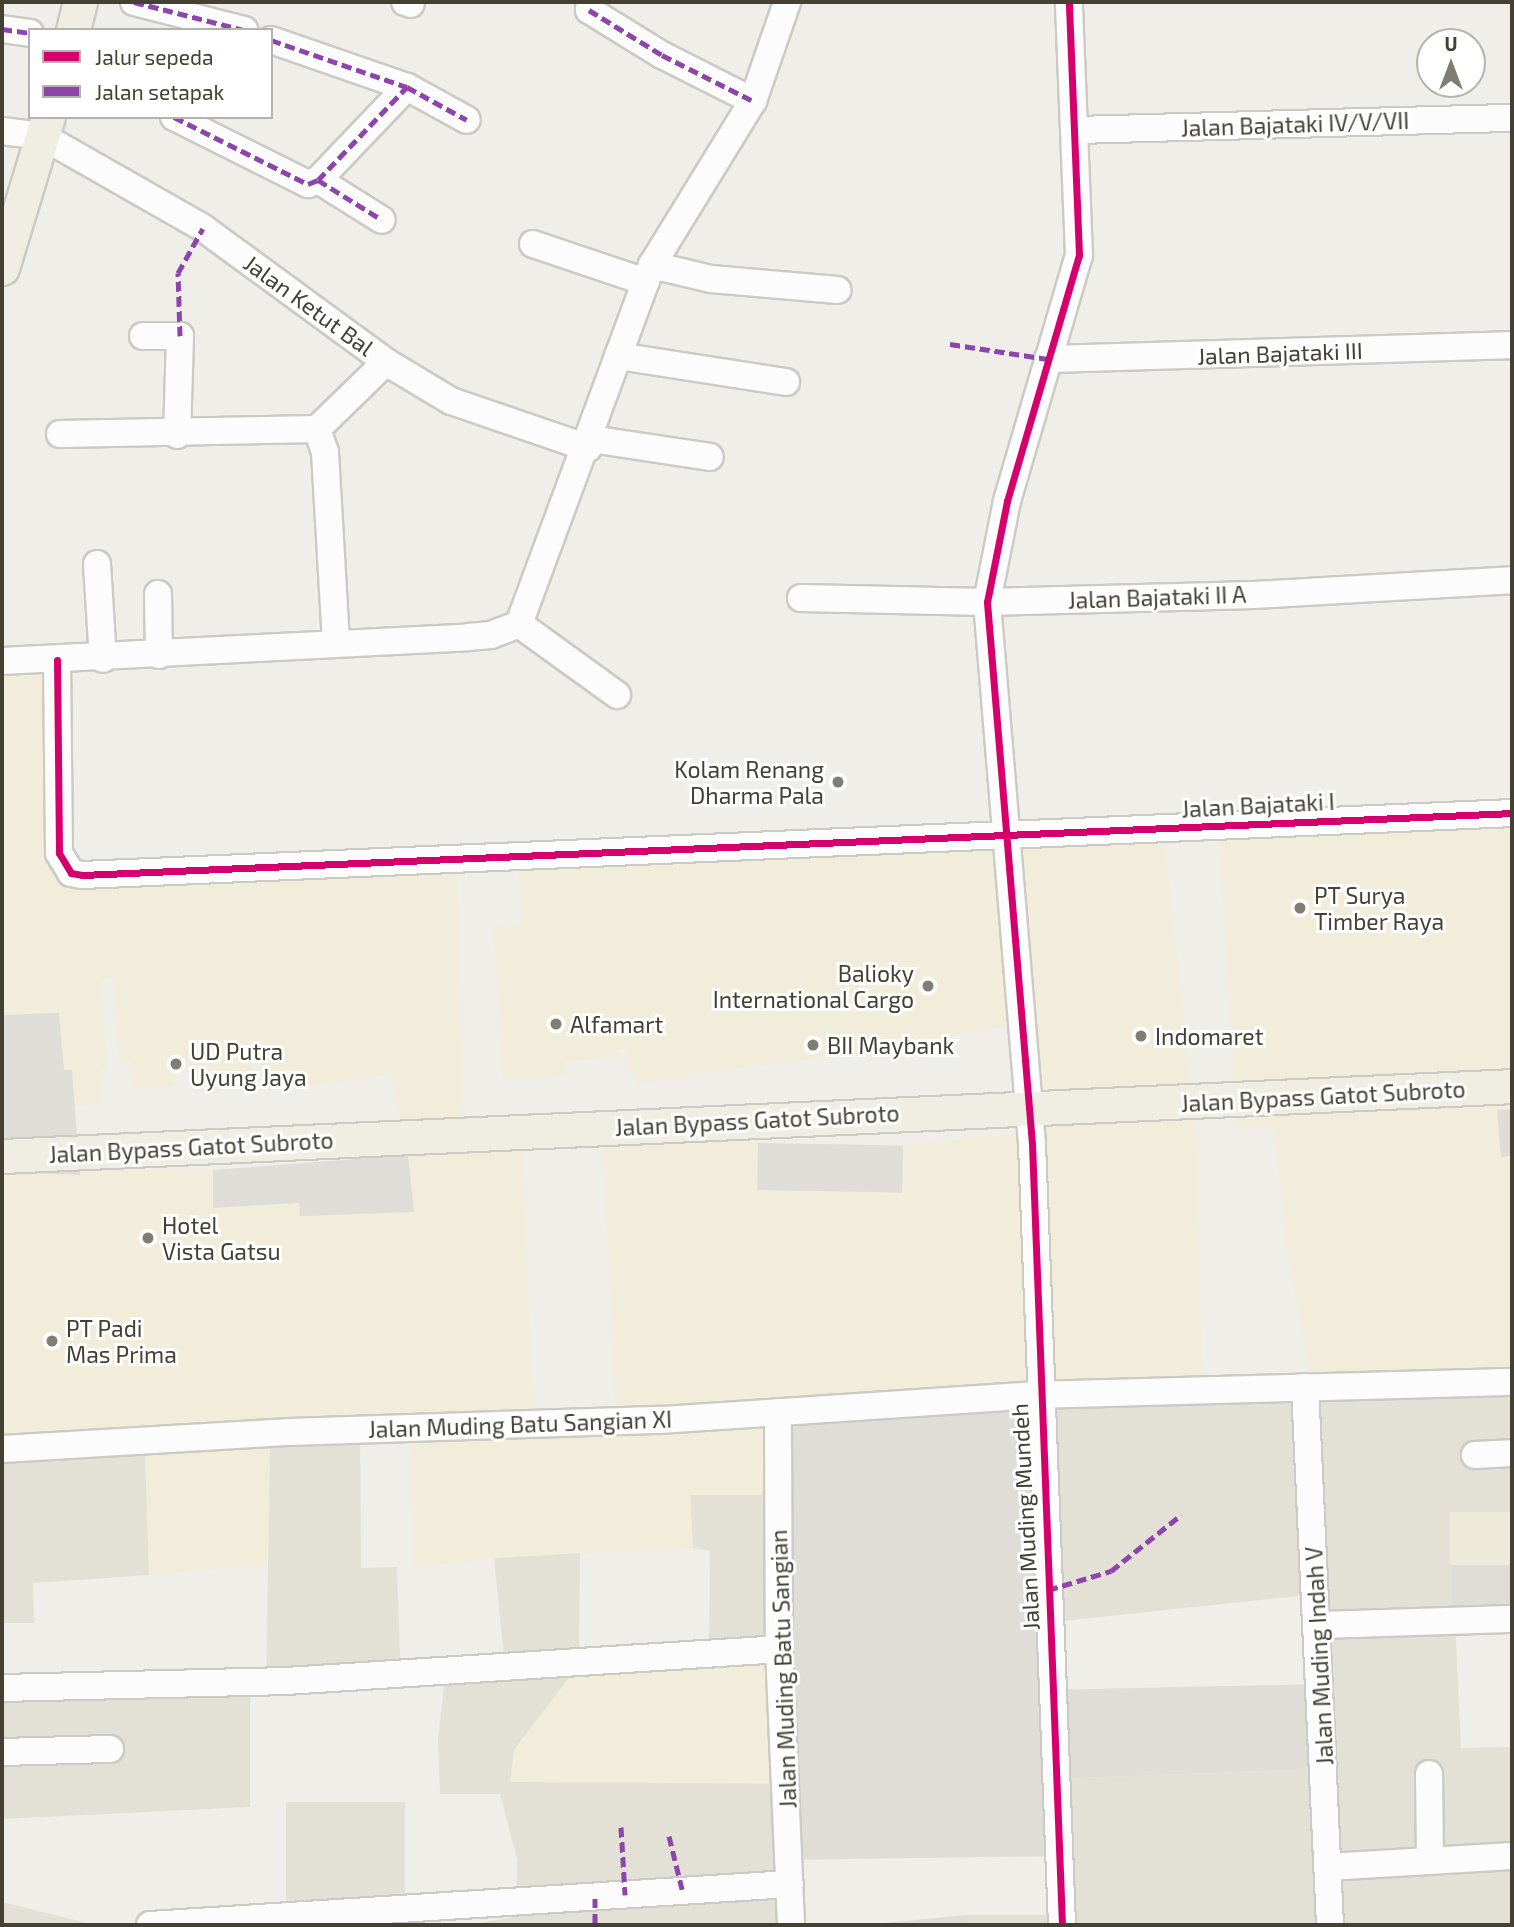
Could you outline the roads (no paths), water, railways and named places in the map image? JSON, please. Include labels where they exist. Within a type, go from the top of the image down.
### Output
[{"type":"main road","points":[[74,28],[80,2]]},
{"type":"main road","points":[[2,268],[45,127]]},
{"type":"main road","name":"Jalan Bypass Gatot Subroto","points":[[2,1156],[1029,1108],[1183,1104],[1512,1086]]},
{"type":"street","points":[[134,2],[236,28]]},
{"type":"street","points":[[590,2],[589,9],[662,55],[753,101]]},
{"type":"street","points":[[2,661],[103,659],[491,635],[519,624],[589,443],[649,273],[753,101],[787,2]]},
{"type":"street","name":"Jalan Muding Mundeh","points":[[1062,1925],[1029,1108],[1004,835],[987,602],[1007,501],[1079,255],[1077,130],[1069,2]]},
{"type":"street","points":[[2,29],[28,33]]},
{"type":"street","points":[[273,41],[407,87],[467,120]]},
{"type":"street","points":[[178,119],[265,160],[301,183],[318,180],[407,87]]},
{"type":"street","name":"Jalan Bajataki IV/V/VII","points":[[1077,130],[1512,118]]},
{"type":"street","points":[[2,131],[45,127]]},
{"type":"street","name":"Jalan Ketut Bal","points":[[45,127],[203,228],[386,362],[451,401],[589,443],[710,457]]},
{"type":"street","points":[[318,180],[382,220]]},
{"type":"street","points":[[533,244],[649,273],[838,290]]},
{"type":"street","points":[[143,336],[180,336],[177,435]]},
{"type":"street","name":"Jalan Bajataki III","points":[[1048,359],[1512,345]]},
{"type":"street","points":[[618,356],[786,382]]},
{"type":"street","points":[[60,434],[177,435],[317,429],[386,362]]},
{"type":"street","points":[[317,429],[325,452],[336,645]]},
{"type":"street","points":[[97,564],[103,659]]},
{"type":"street","name":"Jalan Bajataki II A","points":[[801,598],[987,602],[1254,595],[1512,580]]},
{"type":"street","points":[[158,594],[159,655]]},
{"type":"street","points":[[519,624],[617,695]]},
{"type":"street","name":"Jalan Bajataki I","points":[[57,660],[59,853],[71,873],[82,875],[1512,813]]},
{"type":"street","name":"Jalan Muding Batu Sangian XI","points":[[2,1449],[778,1412],[1039,1395],[1512,1382]]},
{"type":"street","name":"Jalan Muding Indah V","points":[[1305,1387],[1330,1925]]},
{"type":"street","name":"Jalan Muding Batu Sangian","points":[[778,1412],[779,1649],[791,1925]]},
{"type":"street","points":[[1475,1455],[1512,1453]]},
{"type":"street","points":[[1318,1625],[1512,1619]]},
{"type":"street","points":[[2,1688],[286,1681],[779,1649]]},
{"type":"street","points":[[2,1752],[110,1749]]},
{"type":"street","points":[[1429,1774],[1430,1860]]},
{"type":"street","points":[[1328,1867],[1512,1856]]},
{"type":"street","points":[[150,1925],[790,1884]]},
{"type":"place","name":"Kolam Renang Dharma Pala","points":[[838,782]]},
{"type":"place","name":"PT Surya Timber Raya","points":[[1300,908]]},
{"type":"place","name":"Balioky International Cargo","points":[[928,986]]},
{"type":"place","name":"Alfamart","points":[[556,1024]]},
{"type":"place","name":"Indomaret","points":[[1141,1036]]},
{"type":"place","name":"BII Maybank","points":[[813,1045]]},
{"type":"place","name":"UD Putra Uyung Jaya","points":[[176,1064]]},
{"type":"place","name":"Hotel Vista Gatsu","points":[[148,1238]]},
{"type":"place","name":"PT Padi Mas Prima","points":[[52,1341]]}]
